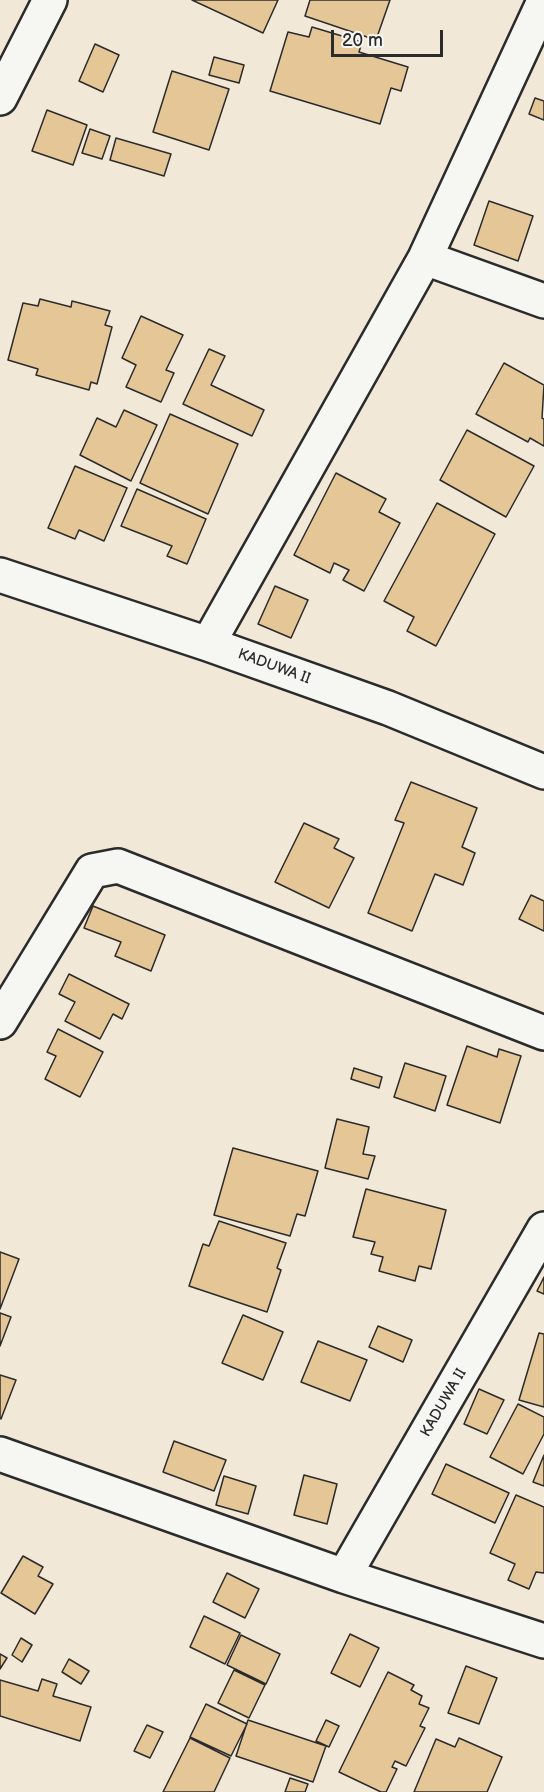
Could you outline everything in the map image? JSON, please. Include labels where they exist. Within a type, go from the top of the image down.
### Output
[{"type":"street","points":[[0,98],[50,0]]},
{"type":"street","points":[[208,644],[424,258],[544,2]]},
{"type":"street","points":[[424,258],[544,301]]},
{"type":"street","name":"KADUWA II","points":[[0,575],[208,644],[388,708],[544,772]]},
{"type":"street","points":[[0,1022],[92,871],[118,866],[544,1033]]},
{"type":"street","name":"KADUWA II","points":[[344,1576],[544,1229]]},
{"type":"street","points":[[0,1454],[344,1576],[544,1641]]},
{"type":"building","points":[[192,0],[278,0],[263,33]]},
{"type":"building","points":[[310,0],[390,0],[376,40],[305,16]]},
{"type":"building","points":[[312,27],[362,42],[359,52],[408,67],[401,91],[391,88],[380,124],[270,91],[288,32],[309,37]]},
{"type":"building","points":[[95,44],[119,55],[103,92],[79,81]]},
{"type":"building","points":[[214,57],[244,65],[239,83],[209,75]]},
{"type":"building","points":[[172,71],[229,89],[209,150],[153,132]]},
{"type":"building","points":[[535,98],[544,101],[544,120],[529,114]]},
{"type":"building","points":[[47,110],[87,125],[73,165],[32,151]]},
{"type":"building","points":[[90,129],[110,136],[102,159],[82,153]]},
{"type":"building","points":[[116,138],[171,154],[164,176],[110,160]]},
{"type":"building","points":[[489,201],[533,216],[518,261],[474,245]]},
{"type":"building","points":[[40,299],[71,307],[72,301],[110,311],[105,325],[112,327],[97,384],[91,382],[89,390],[36,375],[38,369],[8,360],[23,303],[38,306]]},
{"type":"building","points":[[141,316],[183,335],[166,370],[174,373],[161,402],[126,387],[136,365],[122,358]]},
{"type":"building","points":[[209,349],[225,356],[211,385],[264,410],[252,436],[183,404]]},
{"type":"building","points":[[504,363],[544,385],[542,418],[544,419],[544,446],[530,438],[528,442],[476,414]]},
{"type":"building","points":[[124,410],[157,425],[131,481],[80,455],[97,418],[116,427]]},
{"type":"building","points":[[170,414],[238,444],[208,514],[140,483]]},
{"type":"building","points":[[467,430],[534,466],[506,517],[440,480]]},
{"type":"building","points":[[75,466],[127,488],[104,541],[79,530],[75,539],[48,528]]},
{"type":"building","points":[[336,473],[386,499],[379,512],[400,523],[364,591],[343,580],[349,570],[334,563],[330,573],[294,555]]},
{"type":"building","points":[[137,489],[206,519],[187,564],[167,556],[172,546],[121,526]]},
{"type":"building","points":[[437,503],[495,534],[436,646],[407,631],[414,617],[384,601]]},
{"type":"building","points":[[275,586],[308,600],[291,638],[258,624]]},
{"type":"building","points":[[411,782],[477,808],[462,847],[475,853],[463,885],[435,874],[412,931],[368,913],[404,823],[395,820]]},
{"type":"building","points":[[304,823],[339,839],[334,848],[354,858],[329,908],[275,882]]},
{"type":"building","points":[[531,895],[544,901],[544,931],[519,919]]},
{"type":"building","points":[[93,906],[165,935],[151,971],[115,956],[121,942],[84,928]]},
{"type":"building","points":[[69,974],[129,1004],[122,1019],[113,1014],[100,1039],[65,1021],[75,1002],[59,994]]},
{"type":"building","points":[[58,1029],[103,1052],[80,1097],[45,1079],[56,1056],[47,1052]]},
{"type":"building","points":[[467,1046],[497,1057],[499,1049],[521,1056],[500,1123],[447,1105]]},
{"type":"building","points":[[405,1063],[446,1076],[435,1111],[394,1097]]},
{"type":"building","points":[[354,1068],[382,1077],[379,1088],[351,1079]]},
{"type":"building","points":[[337,1119],[369,1127],[363,1154],[375,1156],[368,1179],[325,1168]]},
{"type":"building","points":[[233,1148],[318,1171],[305,1216],[297,1214],[290,1236],[214,1215]]},
{"type":"building","points":[[366,1189],[446,1210],[431,1269],[419,1266],[415,1281],[379,1271],[383,1257],[371,1254],[375,1242],[353,1237]]},
{"type":"building","points":[[219,1221],[286,1243],[277,1268],[281,1270],[267,1312],[189,1286],[203,1244],[209,1246]]},
{"type":"building","points":[[0,1252],[19,1259],[0,1309]]},
{"type":"building","points":[[544,1277],[544,1294],[537,1291]]},
{"type":"building","points":[[0,1313],[11,1317],[0,1346]]},
{"type":"building","points":[[243,1315],[283,1332],[263,1380],[222,1363]]},
{"type":"building","points":[[378,1326],[412,1340],[403,1362],[369,1347]]},
{"type":"building","points":[[539,1333],[544,1334],[544,1407],[519,1400]]},
{"type":"building","points":[[318,1341],[367,1360],[350,1401],[301,1382]]},
{"type":"building","points":[[0,1375],[16,1380],[1,1419],[0,1418]]},
{"type":"building","points":[[479,1389],[504,1400],[487,1434],[464,1424]]},
{"type":"building","points":[[518,1404],[544,1417],[544,1434],[523,1474],[490,1457]]},
{"type":"building","points":[[174,1441],[226,1460],[214,1491],[163,1472]]},
{"type":"building","points":[[544,1455],[544,1486],[533,1482]]},
{"type":"building","points":[[446,1464],[509,1493],[495,1523],[432,1494]]},
{"type":"building","points":[[304,1475],[337,1484],[327,1524],[294,1515]]},
{"type":"building","points":[[224,1476],[256,1486],[248,1514],[216,1505]]},
{"type":"building","points":[[516,1495],[544,1507],[544,1573],[536,1572],[529,1589],[508,1580],[515,1564],[490,1553]]},
{"type":"building","points":[[23,1556],[43,1567],[38,1576],[53,1584],[35,1614],[1,1593]]},
{"type":"building","points":[[227,1573],[259,1589],[245,1618],[213,1602]]},
{"type":"building","points":[[204,1616],[240,1633],[225,1664],[190,1647]]},
{"type":"building","points":[[350,1634],[379,1648],[360,1687],[331,1673]]},
{"type":"building","points":[[241,1635],[280,1654],[266,1684],[227,1665]]},
{"type":"building","points":[[21,1638],[32,1645],[22,1662],[12,1655]]},
{"type":"building","points":[[0,1654],[7,1658],[0,1669]]},
{"type":"building","points":[[69,1659],[89,1671],[81,1684],[62,1672]]},
{"type":"building","points":[[466,1666],[497,1678],[479,1724],[448,1713]]},
{"type":"building","points":[[234,1670],[265,1685],[249,1718],[218,1703]]},
{"type":"building","points":[[388,1672],[414,1685],[411,1690],[422,1696],[419,1704],[429,1708],[420,1726],[425,1728],[406,1766],[395,1761],[392,1767],[397,1769],[386,1792],[381,1792],[339,1772]]},
{"type":"building","points":[[42,1679],[57,1684],[53,1696],[91,1707],[80,1741],[0,1716],[0,1680],[38,1691]]},
{"type":"building","points":[[206,1704],[247,1724],[231,1756],[190,1737]]},
{"type":"building","points":[[248,1720],[326,1746],[313,1782],[236,1756]]},
{"type":"building","points":[[326,1720],[339,1726],[329,1747],[316,1741]]},
{"type":"building","points":[[147,1725],[163,1732],[150,1758],[134,1751]]},
{"type":"building","points":[[190,1738],[230,1758],[214,1792],[163,1792]]},
{"type":"building","points":[[459,1738],[502,1757],[487,1792],[414,1792],[436,1739],[455,1747]]},
{"type":"building","points":[[290,1778],[308,1784],[305,1792],[285,1792]]}]
